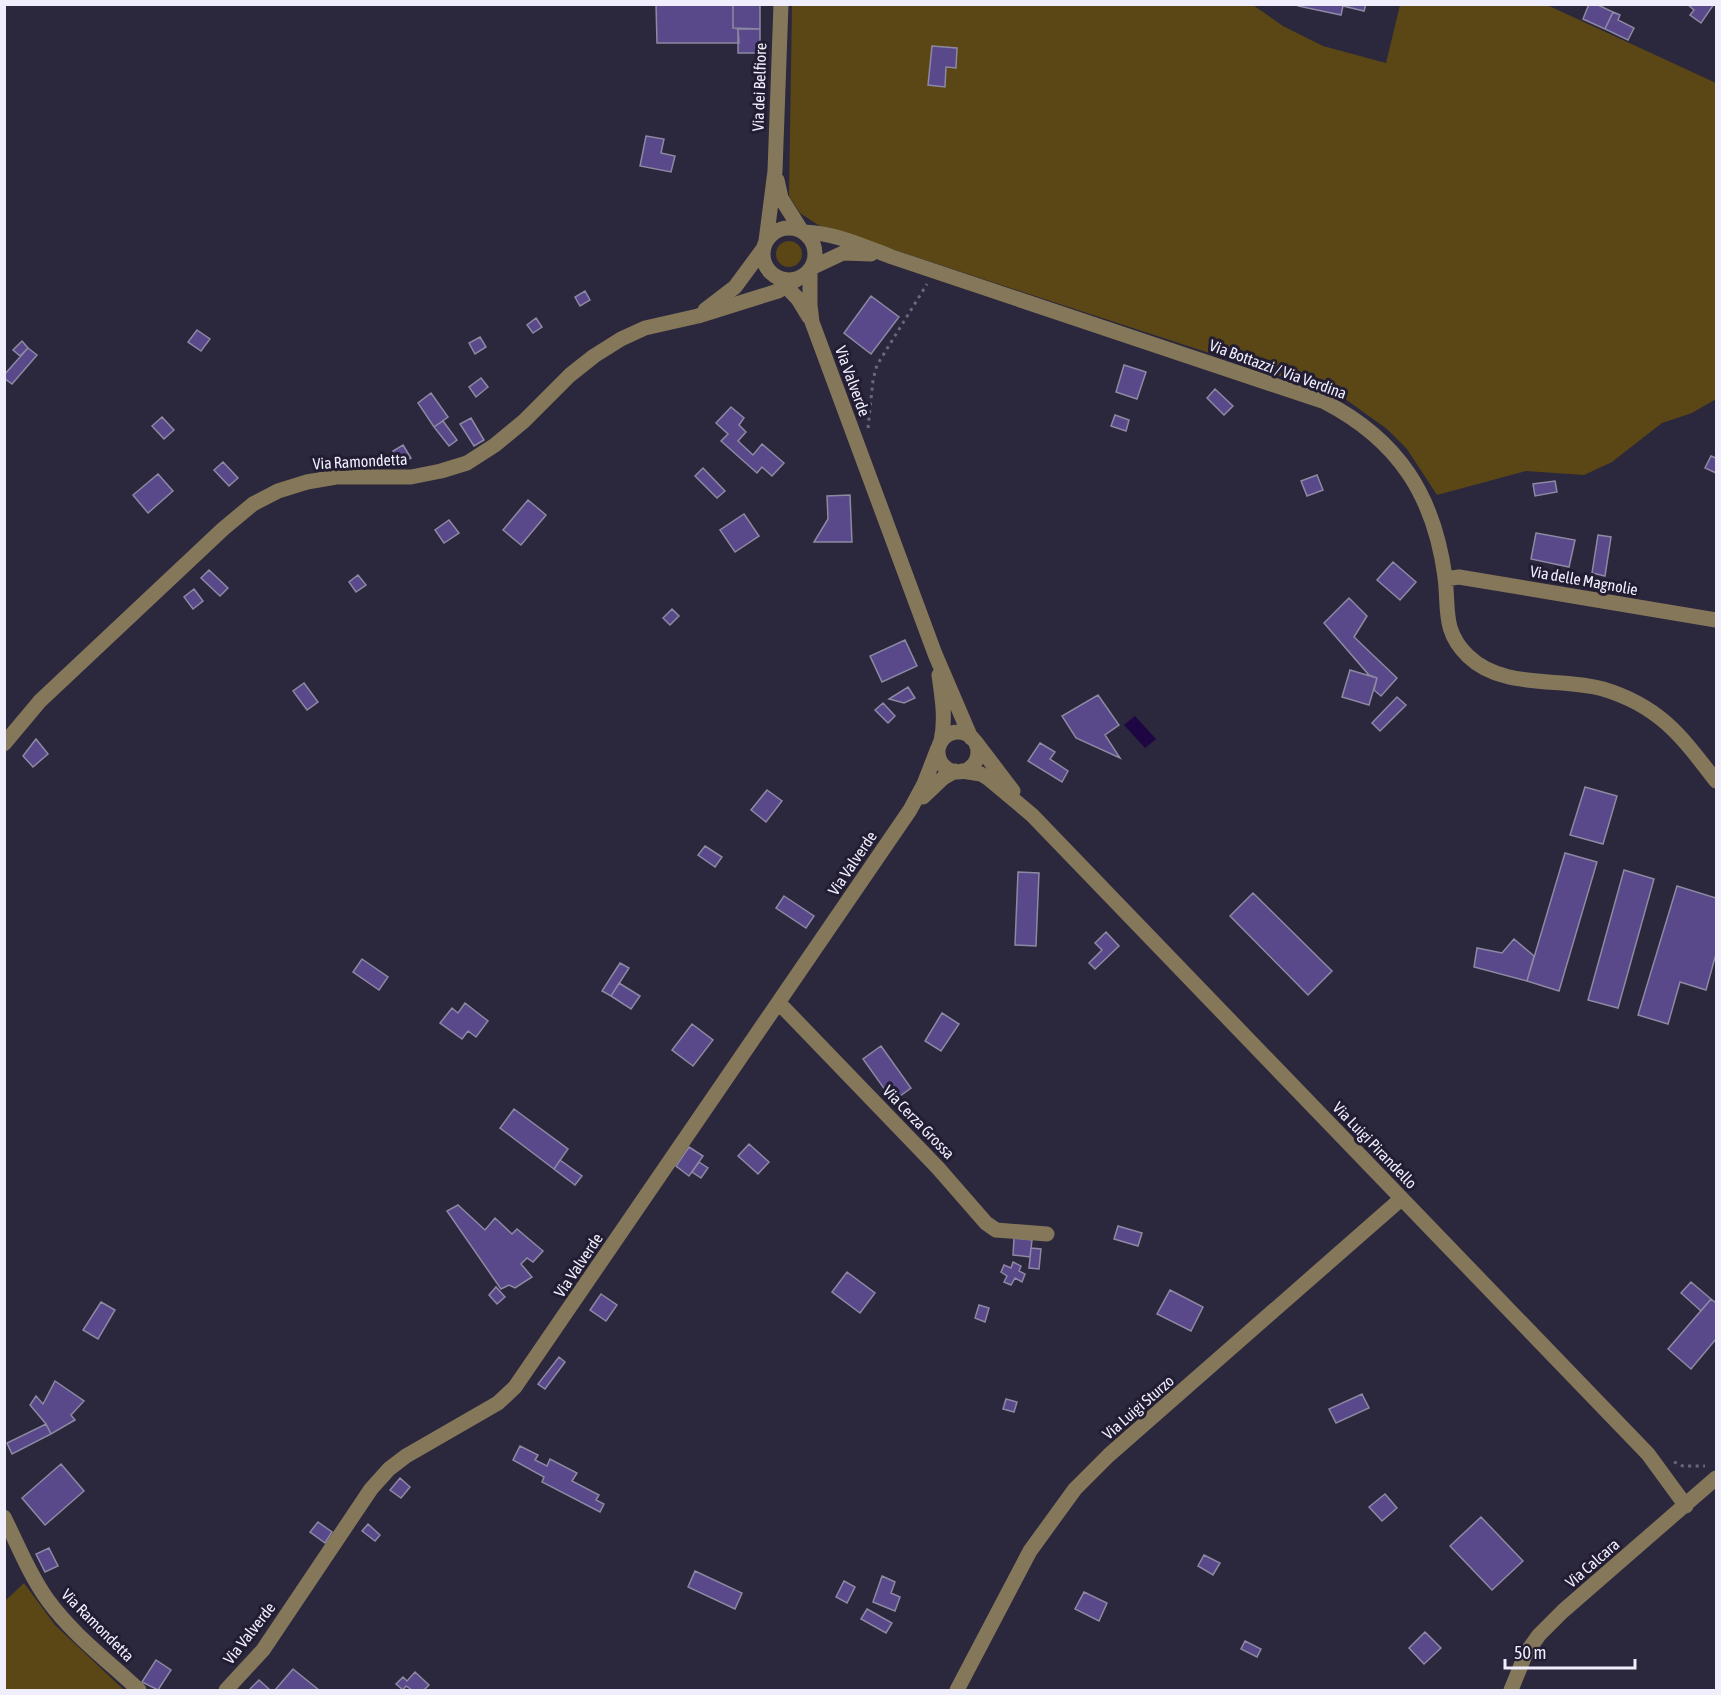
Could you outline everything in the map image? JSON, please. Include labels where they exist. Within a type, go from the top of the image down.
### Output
[{"type":"street","name":"Via dei Belfiore","points":[[775,171],[781,4]]},
{"type":"street","points":[[775,171],[781,198],[814,244],[815,261],[802,275],[798,299],[812,322]]},
{"type":"street","points":[[775,171],[765,244],[766,265],[771,272],[784,279],[802,275]]},
{"type":"street","points":[[698,316],[735,287],[773,233],[781,228],[792,227],[803,231],[818,232],[851,241],[892,257]]},
{"type":"street","name":"Via Ramondetta","points":[[4,744],[40,701],[223,529],[254,504],[278,491],[307,482],[336,477],[411,477],[466,463],[495,445],[524,421],[570,375],[621,339],[645,328],[698,316],[778,291],[843,253],[855,252],[892,257]]},
{"type":"street","name":"Via Bottazzi / Via Verdina","points":[[892,257],[1325,402],[1348,414],[1373,433],[1394,454],[1421,492],[1438,542],[1445,579],[1446,611],[1450,630],[1457,644],[1469,657],[1482,668],[1499,675],[1602,689],[1628,699],[1657,714],[1672,727],[1716,781]]},
{"type":"street","points":[[802,275],[809,296],[812,322]]},
{"type":"street","name":"Via Valverde","points":[[812,322],[935,654]]},
{"type":"street","name":"Via delle Magnolie","points":[[1445,579],[1459,577],[1716,620]]},
{"type":"street","points":[[910,810],[943,778],[975,762],[977,748],[935,654]]},
{"type":"street","points":[[935,654],[944,712],[944,728],[938,756],[942,764],[959,771],[981,774],[1032,815]]},
{"type":"street","points":[[910,810],[940,745],[952,733],[966,734],[973,739],[1032,815]]},
{"type":"street","name":"Via Valverde","points":[[226,1690],[263,1650],[371,1489],[389,1469],[405,1456],[498,1403],[515,1387],[910,810]]},
{"type":"street","name":"Via Luigi Pirandello","points":[[1032,815],[1648,1454],[1686,1506]]},
{"type":"street","name":"Via Cerza Grossa","points":[[779,1003],[938,1168],[987,1223],[996,1230],[1047,1234]]},
{"type":"street","name":"Via Luigi Sturzo","points":[[957,1690],[1030,1551],[1075,1489],[1109,1455],[1401,1199]]},
{"type":"street","name":"Via Calcara","points":[[1511,1690],[1526,1653],[1539,1635],[1563,1611],[1716,1478]]},
{"type":"street","name":"Via Ramondetta","points":[[4,1517],[31,1574],[47,1599],[65,1621],[139,1690]]},
{"type":"path","points":[[868,437],[873,380],[877,365],[932,278]]},
{"type":"shaded area","points":[[792,5],[1253,5],[1283,26],[1323,46],[1386,63],[1400,5],[1547,5],[1716,83],[1716,399],[1692,413],[1662,423],[1612,462],[1584,475],[1526,471],[1437,495],[1407,449],[1387,429],[1341,396],[818,225],[800,213],[789,196]]},
{"type":"shaded area","points":[[789,241],[798,245],[802,254],[798,263],[789,267],[780,263],[776,254],[780,245]]},
{"type":"shaded area","points":[[1135,716],[1156,739],[1145,748],[1124,725]]},
{"type":"shaded area","points":[[24,1583],[55,1625],[124,1690],[5,1690],[5,1601]]},
{"type":"building","points":[[656,4],[733,4],[733,28],[738,29],[739,43],[657,43]]},
{"type":"building","points":[[733,4],[760,4],[760,29],[733,28]]},
{"type":"building","points":[[1298,4],[1366,4],[1364,11],[1343,6],[1341,15],[1298,6]]},
{"type":"building","points":[[1589,4],[1596,4],[1613,12],[1605,29],[1583,19]]},
{"type":"building","points":[[1687,4],[1714,4],[1701,23],[1690,15],[1694,10]]},
{"type":"building","points":[[1613,12],[1620,15],[1618,20],[1634,28],[1628,40],[1605,29]]},
{"type":"building","points":[[738,29],[760,29],[760,53],[738,53]]},
{"type":"building","points":[[932,46],[957,48],[956,68],[946,67],[945,87],[928,85]]},
{"type":"building","points":[[646,136],[664,139],[661,153],[675,156],[671,172],[640,166]]},
{"type":"building","points":[[585,291],[590,300],[580,306],[575,297]]},
{"type":"building","points":[[871,296],[899,317],[871,354],[844,333]]},
{"type":"building","points":[[536,318],[542,327],[533,333],[527,325]]},
{"type":"building","points":[[197,330],[210,339],[201,351],[188,342]]},
{"type":"building","points":[[480,337],[486,347],[475,354],[469,343]]},
{"type":"building","points":[[22,341],[28,348],[20,356],[13,350]]},
{"type":"building","points":[[28,348],[37,355],[12,384],[4,378],[4,375]]},
{"type":"building","points":[[1124,365],[1146,372],[1137,399],[1116,392]]},
{"type":"building","points":[[481,378],[488,387],[476,397],[469,387]]},
{"type":"building","points":[[1215,389],[1233,406],[1224,415],[1207,398]]},
{"type":"building","points":[[431,393],[448,417],[434,427],[418,403]]},
{"type":"building","points":[[731,407],[744,418],[739,425],[746,432],[738,441],[753,455],[762,444],[784,463],[772,476],[762,467],[757,473],[721,441],[728,434],[716,423]]},
{"type":"building","points":[[1115,415],[1129,420],[1126,431],[1111,426]]},
{"type":"building","points":[[162,417],[174,430],[164,439],[152,426]]},
{"type":"building","points":[[471,418],[484,440],[474,446],[460,424]]},
{"type":"building","points":[[443,421],[457,440],[449,446],[434,427]]},
{"type":"building","points":[[403,445],[411,458],[400,464],[393,451]]},
{"type":"building","points":[[1711,456],[1716,458],[1716,473],[1705,468]]},
{"type":"building","points":[[223,462],[238,478],[229,486],[214,470]]},
{"type":"building","points":[[703,468],[725,491],[717,498],[695,476]]},
{"type":"building","points":[[158,474],[173,491],[148,513],[133,495]]},
{"type":"building","points":[[1317,475],[1323,490],[1307,496],[1301,481]]},
{"type":"building","points":[[1555,481],[1557,492],[1535,496],[1533,484]]},
{"type":"building","points":[[850,495],[852,542],[814,542],[828,519],[827,496]]},
{"type":"building","points":[[528,500],[546,515],[521,545],[503,530]]},
{"type":"building","points":[[744,514],[759,536],[735,552],[720,530]]},
{"type":"building","points":[[449,520],[459,533],[444,543],[435,530]]},
{"type":"building","points":[[1536,533],[1575,540],[1569,567],[1531,559]]},
{"type":"building","points":[[1598,535],[1611,537],[1605,576],[1592,573]]},
{"type":"building","points":[[1393,562],[1416,582],[1400,600],[1377,580]]},
{"type":"building","points":[[209,570],[228,588],[220,596],[201,578]]},
{"type":"building","points":[[358,575],[366,585],[356,592],[349,582]]},
{"type":"building","points":[[194,589],[203,601],[193,609],[184,597]]},
{"type":"building","points":[[1349,598],[1367,616],[1354,637],[1397,678],[1381,696],[1374,690],[1377,678],[1369,675],[1324,623]]},
{"type":"building","points":[[672,609],[679,616],[670,625],[663,618]]},
{"type":"building","points":[[905,640],[917,666],[882,682],[870,656]]},
{"type":"building","points":[[1350,670],[1377,678],[1369,705],[1342,697]]},
{"type":"building","points":[[304,683],[318,702],[307,710],[293,691]]},
{"type":"building","points":[[908,687],[915,698],[904,703],[889,699]]},
{"type":"building","points":[[1098,695],[1119,725],[1105,735],[1120,758],[1076,738],[1062,716]]},
{"type":"building","points":[[1397,697],[1406,705],[1380,731],[1372,723]]},
{"type":"building","points":[[883,703],[895,716],[888,723],[875,710]]},
{"type":"building","points":[[36,739],[48,754],[33,767],[23,756]]},
{"type":"building","points":[[1040,743],[1055,752],[1050,759],[1068,771],[1062,782],[1028,761]]},
{"type":"building","points":[[1585,787],[1617,796],[1603,844],[1570,835]]},
{"type":"building","points":[[767,790],[782,801],[766,822],[751,810]]},
{"type":"building","points":[[705,846],[722,857],[715,867],[698,855]]},
{"type":"building","points":[[1565,853],[1597,862],[1559,991],[1527,981]]},
{"type":"building","points":[[1624,870],[1654,879],[1618,1008],[1588,1000]]},
{"type":"building","points":[[1018,872],[1039,873],[1036,946],[1015,945]]},
{"type":"building","points":[[1677,886],[1716,898],[1716,954],[1706,990],[1680,982],[1668,1024],[1638,1015]]},
{"type":"building","points":[[1253,893],[1332,971],[1308,995],[1230,916]]},
{"type":"building","points":[[784,896],[814,916],[806,928],[776,908]]},
{"type":"building","points":[[1106,932],[1119,946],[1095,969],[1089,963],[1102,950],[1095,943]]},
{"type":"building","points":[[1514,939],[1534,956],[1527,981],[1474,967],[1477,948],[1502,953]]},
{"type":"building","points":[[362,959],[388,977],[379,990],[353,972]]},
{"type":"building","points":[[620,963],[629,968],[611,996],[602,991]]},
{"type":"building","points":[[619,983],[640,996],[631,1009],[611,996]]},
{"type":"building","points":[[465,1003],[488,1021],[476,1037],[468,1031],[462,1039],[440,1023],[452,1008],[458,1013]]},
{"type":"building","points":[[942,1013],[959,1024],[941,1051],[925,1041]]},
{"type":"building","points":[[692,1024],[713,1040],[693,1066],[672,1050]]},
{"type":"building","points":[[881,1046],[911,1088],[893,1101],[863,1059]]},
{"type":"building","points":[[514,1109],[568,1149],[554,1169],[500,1128]]},
{"type":"building","points":[[749,1144],[769,1162],[758,1174],[738,1156]]},
{"type":"building","points":[[689,1147],[703,1156],[689,1176],[676,1166]]},
{"type":"building","points":[[560,1160],[582,1176],[575,1185],[554,1169]]},
{"type":"building","points":[[699,1162],[708,1168],[701,1178],[692,1172]]},
{"type":"building","points":[[458,1205],[485,1230],[495,1218],[512,1234],[517,1229],[543,1251],[533,1262],[527,1258],[521,1264],[532,1277],[515,1288],[509,1285],[501,1289],[447,1211]]},
{"type":"building","points":[[1118,1226],[1142,1233],[1138,1246],[1114,1239]]},
{"type":"building","points":[[1014,1238],[1032,1240],[1030,1257],[1013,1255]]},
{"type":"building","points":[[1031,1248],[1041,1249],[1039,1269],[1029,1268]]},
{"type":"building","points":[[1013,1262],[1021,1266],[1019,1271],[1025,1274],[1022,1282],[1015,1278],[1011,1285],[1004,1282],[1007,1276],[1001,1272],[1004,1265],[1011,1268]]},
{"type":"building","points":[[847,1272],[875,1293],[860,1313],[832,1292]]},
{"type":"building","points":[[1691,1282],[1711,1299],[1701,1311],[1681,1293]]},
{"type":"building","points":[[496,1287],[505,1297],[497,1304],[489,1295]]},
{"type":"building","points":[[1170,1290],[1203,1307],[1191,1331],[1157,1314]]},
{"type":"building","points":[[601,1294],[617,1305],[606,1321],[590,1310]]},
{"type":"building","points":[[1711,1299],[1716,1303],[1716,1339],[1691,1369],[1668,1349]]},
{"type":"building","points":[[101,1302],[115,1310],[98,1339],[83,1330]]},
{"type":"building","points":[[979,1305],[989,1308],[985,1322],[975,1318]]},
{"type":"building","points":[[559,1357],[565,1362],[545,1389],[538,1384]]},
{"type":"building","points":[[55,1381],[84,1401],[71,1415],[75,1420],[51,1434],[46,1424],[30,1405],[36,1396],[43,1404]]},
{"type":"building","points":[[1362,1394],[1369,1408],[1336,1423],[1329,1409]]},
{"type":"building","points":[[1006,1399],[1017,1402],[1014,1412],[1003,1409]]},
{"type":"building","points":[[46,1424],[51,1434],[12,1454],[7,1443]]},
{"type":"building","points":[[520,1446],[538,1455],[535,1460],[547,1466],[550,1459],[577,1473],[572,1481],[599,1495],[596,1500],[604,1504],[600,1512],[542,1482],[544,1477],[513,1460]]},
{"type":"building","points":[[61,1464],[84,1491],[45,1525],[22,1498]]},
{"type":"building","points":[[400,1478],[410,1487],[401,1498],[390,1490]]},
{"type":"building","points":[[1385,1494],[1397,1508],[1382,1521],[1369,1507]]},
{"type":"building","points":[[1481,1517],[1523,1561],[1492,1590],[1450,1546]]},
{"type":"building","points":[[318,1522],[332,1532],[325,1543],[310,1532]]},
{"type":"building","points":[[368,1524],[380,1535],[375,1541],[362,1531]]},
{"type":"building","points":[[49,1548],[58,1566],[45,1572],[36,1554]]},
{"type":"building","points":[[1204,1555],[1220,1563],[1213,1575],[1198,1566]]},
{"type":"building","points":[[695,1571],[742,1593],[735,1609],[688,1587]]},
{"type":"building","points":[[882,1576],[895,1582],[891,1593],[900,1597],[895,1611],[873,1602]]},
{"type":"building","points":[[844,1581],[855,1587],[847,1603],[836,1597]]},
{"type":"building","points":[[1084,1592],[1107,1603],[1099,1621],[1075,1609]]},
{"type":"building","points":[[867,1609],[892,1623],[886,1633],[861,1619]]},
{"type":"building","points":[[1425,1632],[1441,1648],[1424,1664],[1409,1648]]},
{"type":"building","points":[[1245,1641],[1261,1649],[1257,1657],[1241,1649]]},
{"type":"building","points":[[156,1660],[171,1670],[158,1690],[142,1682]]},
{"type":"building","points":[[293,1669],[319,1690],[275,1690]]},
{"type":"building","points":[[415,1672],[429,1685],[424,1690],[412,1690],[406,1686],[403,1690],[396,1684],[403,1677],[407,1681]]},
{"type":"building","points":[[259,1680],[270,1690],[249,1690]]}]
